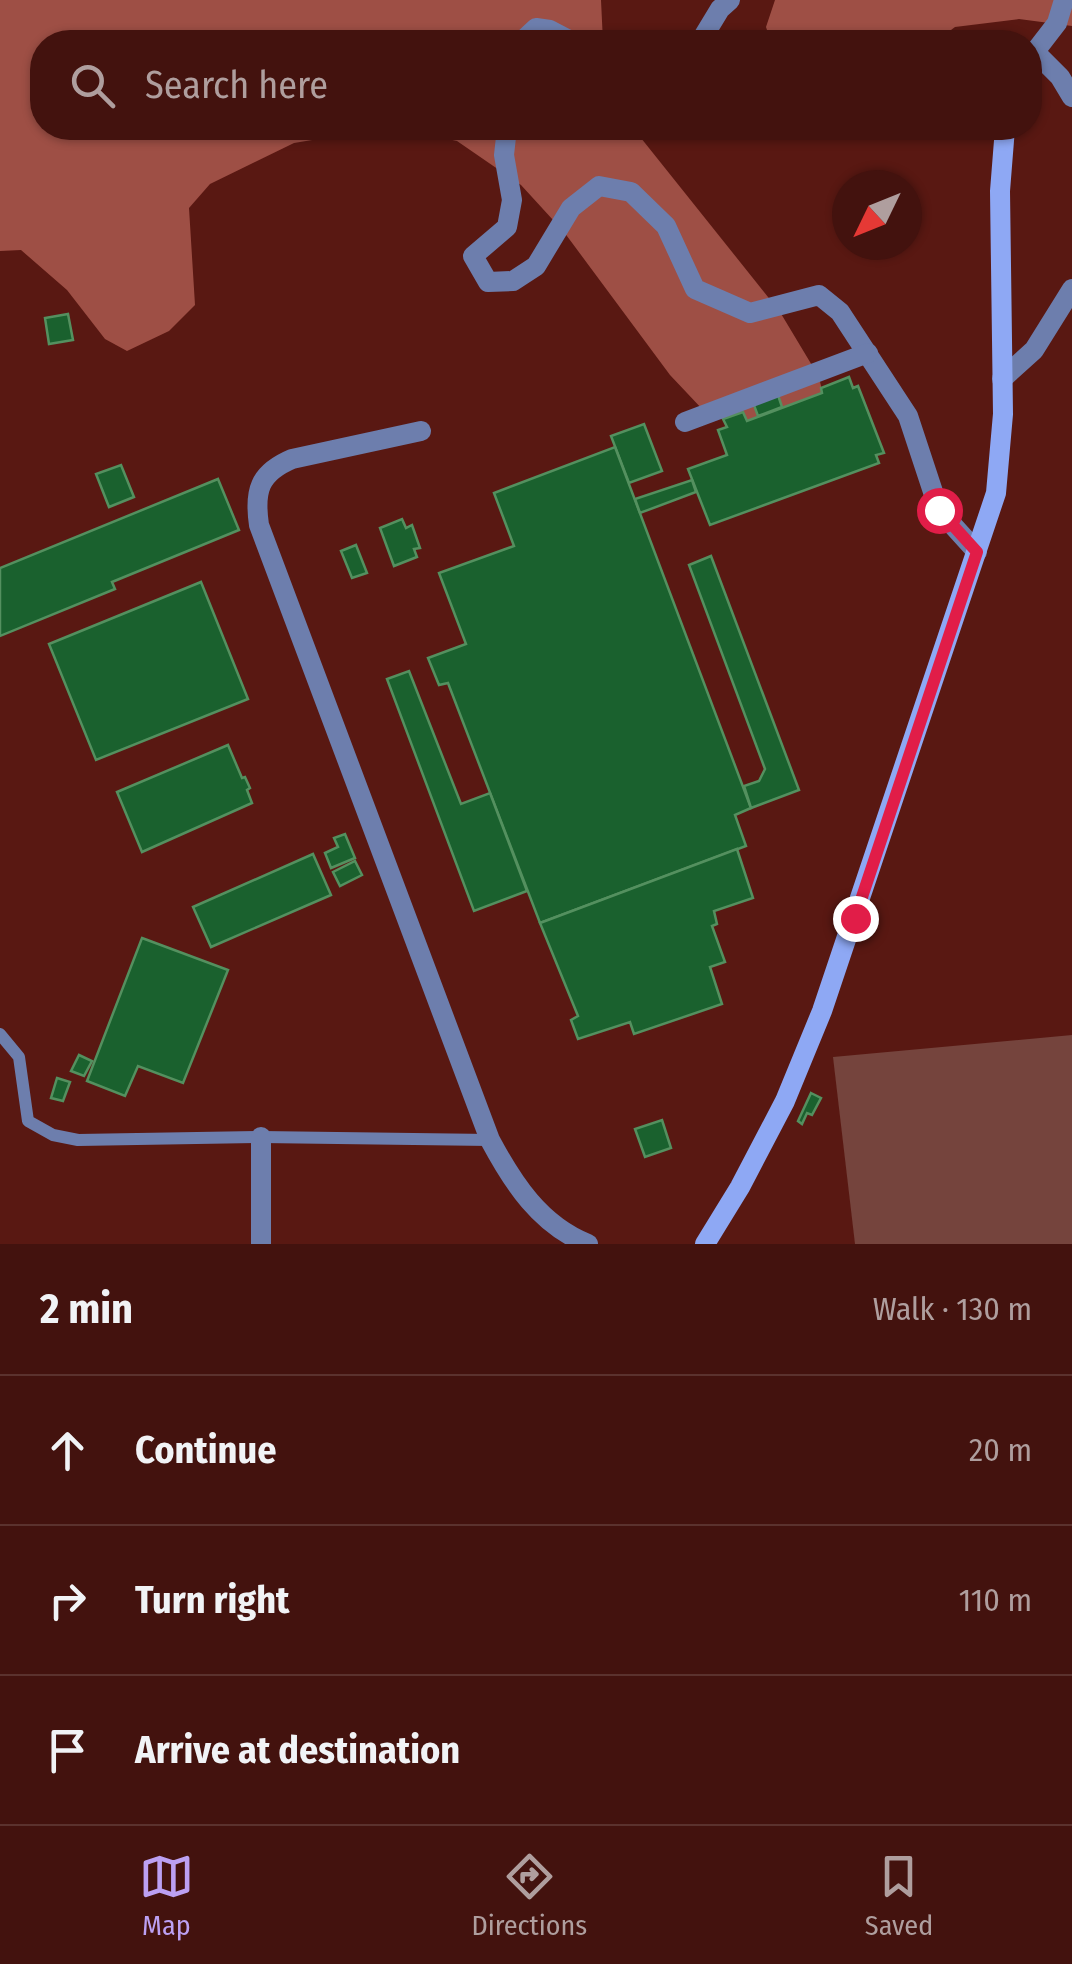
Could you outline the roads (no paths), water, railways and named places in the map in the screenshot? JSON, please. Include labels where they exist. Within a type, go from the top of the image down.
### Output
[{"type":"street","points":[[708,30],[730,0]]},
{"type":"street","points":[[1042,42],[1057,23],[1064,0]]},
{"type":"street","points":[[1042,63],[1060,77],[1072,97]]},
{"type":"street","points":[[506,140],[504,155],[512,200],[507,227],[473,256],[488,282],[512,281],[536,266],[571,208],[599,186],[631,192],[666,226],[695,289],[750,313],[819,296],[840,312],[908,416],[939,510],[977,552]]},
{"type":"street","points":[[705,1244],[740,1188],[784,1101],[822,1011],[996,492],[1003,414],[1000,191],[1004,140]]},
{"type":"street","points":[[1002,378],[1034,350],[1072,289]]},
{"type":"street","points":[[685,422],[868,353]]},
{"type":"street","points":[[421,431],[277,465],[255,497],[259,525],[490,1140],[520,1192],[569,1236],[588,1244]]},
{"type":"street","points":[[260,1137],[261,1244]]},
{"type":"lane","points":[[0,1034],[18,1057],[28,1121],[53,1135],[78,1140],[490,1140]]}]
